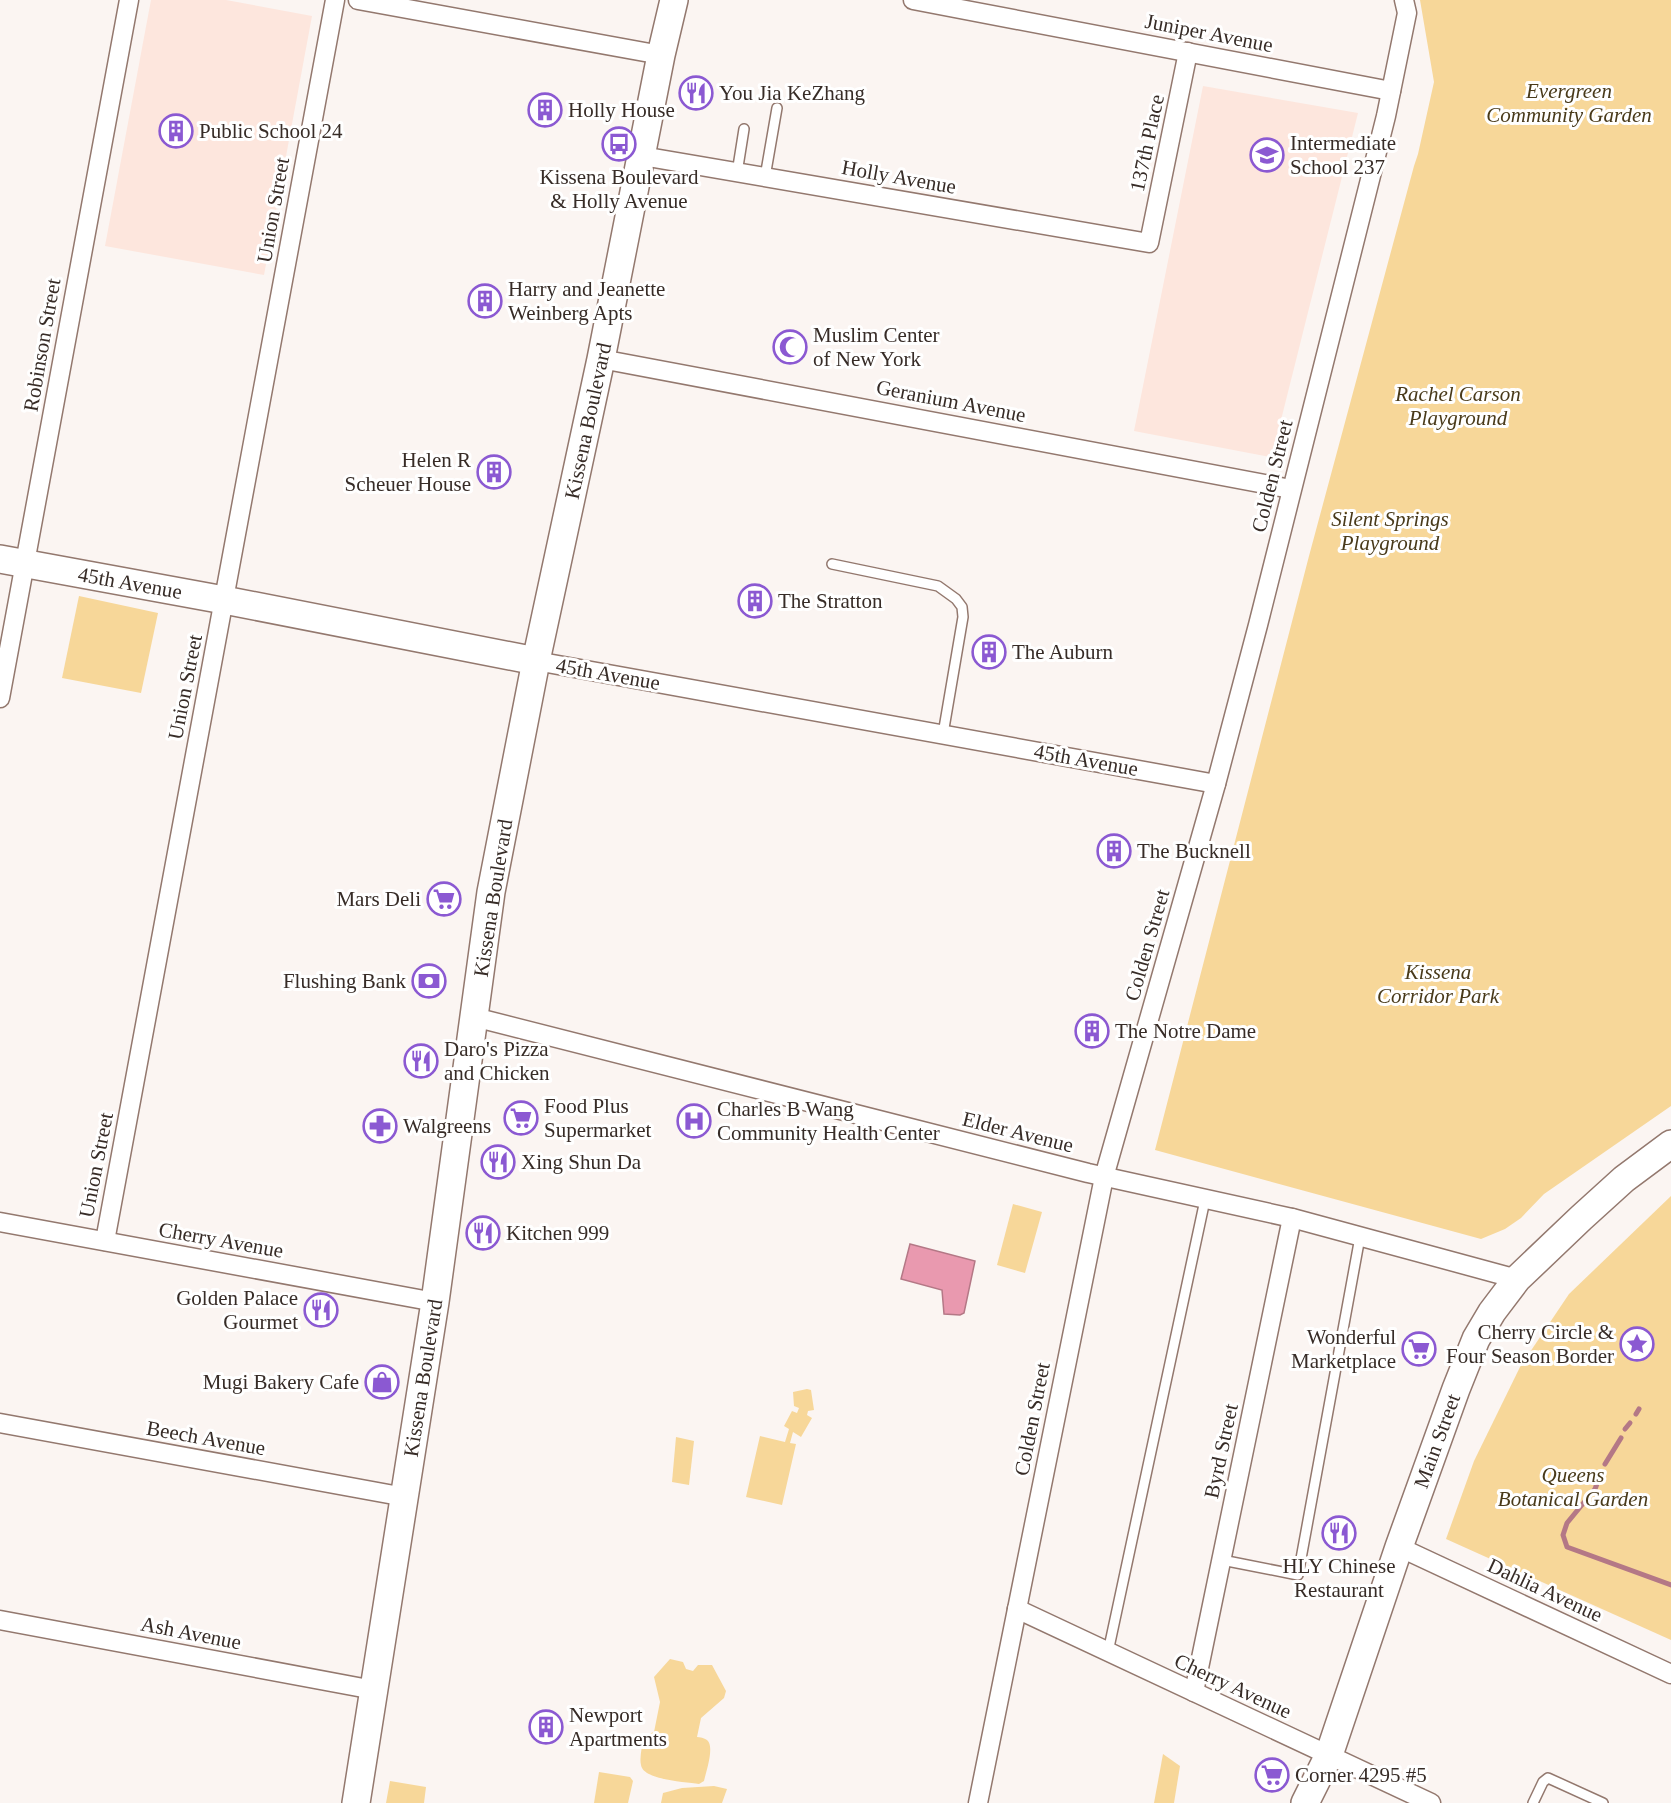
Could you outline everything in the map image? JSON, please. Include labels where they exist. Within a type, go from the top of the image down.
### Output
[{"type":"main road","name":"Kissena Boulevard","points":[[356,1803],[435,1302],[491,892],[536,661],[602,358],[661,55],[674,0]]},
{"type":"main road","name":"45th Avenue","points":[[12,561],[536,661]]},
{"type":"main road","name":"Main Street","points":[[1305,1803],[1329,1755],[1467,1358],[1492,1312],[1517,1279],[1581,1218],[1624,1179],[1671,1144]]},
{"type":"street","name":"Robinson Street","points":[[0,698],[12,561],[129,0]]},
{"type":"street","name":"Union Street","points":[[105,1241],[335,0]]},
{"type":"street","points":[[358,0],[661,55]]},
{"type":"street","name":"Juniper Avenue","points":[[913,0],[1391,91]]},
{"type":"street","name":"Colden Street","points":[[978,1803],[1104,1177],[1216,784],[1258,625],[1391,91],[1407,13],[1404,0]]},
{"type":"street","name":"137th Place","points":[[1149,243],[1188,52]]},
{"type":"street","name":"Holly Avenue","points":[[642,156],[1149,243]]},
{"type":"street","name":"Geranium Avenue","points":[[602,358],[1291,489]]},
{"type":"street","name":"45th Avenue","points":[[536,661],[1216,784]]},
{"type":"street","name":"Elder Avenue","points":[[474,1017],[1104,1177],[1293,1218],[1517,1279]]},
{"type":"street","name":"Byrd Street","points":[[1194,1692],[1293,1218]]},
{"type":"street","name":"Cherry Avenue","points":[[0,1222],[435,1302]]},
{"type":"street","name":"Beech Avenue","points":[[0,1423],[405,1497]]},
{"type":"street","name":"Dahlia Avenue","points":[[1400,1547],[1671,1674]]},
{"type":"street","name":"Cherry Avenue","points":[[1017,1609],[1431,1803]]},
{"type":"street","name":"Ash Avenue","points":[[0,1620],[374,1690]]},
{"type":"lane","points":[[765,177],[777,108]]},
{"type":"lane","points":[[737,172],[744,129]]},
{"type":"lane","points":[[832,564],[938,586],[963,607],[943,734]]},
{"type":"lane","points":[[1108,1652],[1205,1200]]},
{"type":"lane","points":[[1222,1560],[1298,1575],[1360,1237]]},
{"type":"lane","points":[[1533,1803],[1543,1782],[1548,1778],[1604,1803]]},
{"type":"shaded area","points":[[151,0],[226,0],[312,16],[264,275],[105,246]]},
{"type":"shaded area","points":[[1203,86],[1358,113],[1270,457],[1134,431]]},
{"type":"shaded area","points":[[910,1244],[975,1261],[964,1313],[944,1314],[942,1290],[901,1279]]},
{"type":"green space","name":"Kissena Corridor Park","points":[[1420,0],[1671,0],[1671,1106],[1544,1194],[1521,1218],[1505,1229],[1481,1239],[1155,1150],[1309,556],[1418,154],[1434,82]]},
{"type":"green space","points":[[79,596],[158,613],[141,693],[62,678]]},
{"type":"green space","name":"Queens Botanical Garden","points":[[1671,1196],[1671,1640],[1446,1539],[1474,1461],[1520,1367],[1569,1294]]},
{"type":"green space","points":[[1013,1204],[1042,1212],[1025,1273],[997,1265]]},
{"type":"green space","points":[[811,1390],[814,1410],[808,1411],[807,1415],[812,1418],[801,1437],[793,1432],[790,1443],[796,1444],[782,1505],[746,1497],[760,1436],[785,1442],[789,1429],[784,1426],[792,1411],[797,1413],[799,1408],[794,1406],[793,1392]]},
{"type":"green space","points":[[676,1437],[694,1441],[689,1485],[672,1482]]},
{"type":"green space","points":[[670,1659],[683,1662],[686,1669],[693,1671],[698,1665],[712,1665],[726,1691],[724,1698],[701,1718],[697,1737],[707,1740],[710,1753],[704,1781],[699,1784],[657,1777],[649,1774],[641,1765],[643,1736],[654,1732],[660,1702],[654,1677]]},
{"type":"green space","points":[[1163,1754],[1180,1766],[1174,1803],[1154,1803]]},
{"type":"green space","points":[[599,1772],[630,1777],[633,1781],[628,1803],[594,1803]]},
{"type":"green space","points":[[390,1781],[426,1787],[424,1803],[386,1803]]},
{"type":"green space","points":[[714,1786],[727,1789],[722,1803],[661,1803],[663,1793],[682,1788]]},
{"type":"waterway","points":[[1636,1414],[1639,1409]]},
{"type":"waterway","points":[[1625,1429],[1630,1423]]},
{"type":"waterway","points":[[1605,1464],[1621,1438]]},
{"type":"waterway","points":[[1601,1473],[1595,1489],[1567,1523],[1563,1535],[1567,1547],[1671,1585]]},
{"type":"place","name":"You Jia KeZhang","points":[[696,93]]},
{"type":"place","name":"Holly House","points":[[545,110]]},
{"type":"place","name":"Public School 24","points":[[176,131]]},
{"type":"place","name":"Kissena Boulevard & Holly Avenue","points":[[619,144]]},
{"type":"place","name":"Intermediate School 237","points":[[1267,155]]},
{"type":"place","name":"Harry and Jeanette Weinberg Apts","points":[[485,301]]},
{"type":"place","name":"Muslim Center of New York","points":[[790,347]]},
{"type":"place","name":"Helen R Scheuer House","points":[[494,472]]},
{"type":"place","name":"The Stratton","points":[[755,601]]},
{"type":"place","name":"The Auburn","points":[[989,652]]},
{"type":"place","name":"The Bucknell","points":[[1114,851]]},
{"type":"place","name":"Mars Deli","points":[[444,899]]},
{"type":"place","name":"Flushing Bank","points":[[429,981]]},
{"type":"place","name":"The Notre Dame","points":[[1092,1031]]},
{"type":"place","name":"Daro's Pizza and Chicken","points":[[421,1061]]},
{"type":"place","name":"Food Plus Supermarket","points":[[521,1118]]},
{"type":"place","name":"Charles B Wang Community Health Center","points":[[694,1121]]},
{"type":"place","name":"Walgreens","points":[[380,1126]]},
{"type":"place","name":"Xing Shun Da","points":[[498,1162]]},
{"type":"place","name":"Kitchen 999","points":[[483,1233]]},
{"type":"place","name":"Golden Palace Gourmet","points":[[321,1310]]},
{"type":"place","name":"Cherry Circle & Four Season Border","points":[[1637,1344]]},
{"type":"place","name":"Wonderful Marketplace","points":[[1419,1349]]},
{"type":"place","name":"Mugi Bakery Cafe","points":[[382,1382]]},
{"type":"place","name":"HLY Chinese Restaurant","points":[[1339,1533]]},
{"type":"place","name":"Newport Apartments","points":[[546,1727]]},
{"type":"place","name":"Corner 4295 #5","points":[[1272,1775]]},
{"type":"park label","name":"Evergreen Community Garden","points":[[1569,103]]},
{"type":"park label","name":"Rachel Carson Playground","points":[[1458,406]]},
{"type":"park label","name":"Silent Springs Playground","points":[[1390,531]]}]
